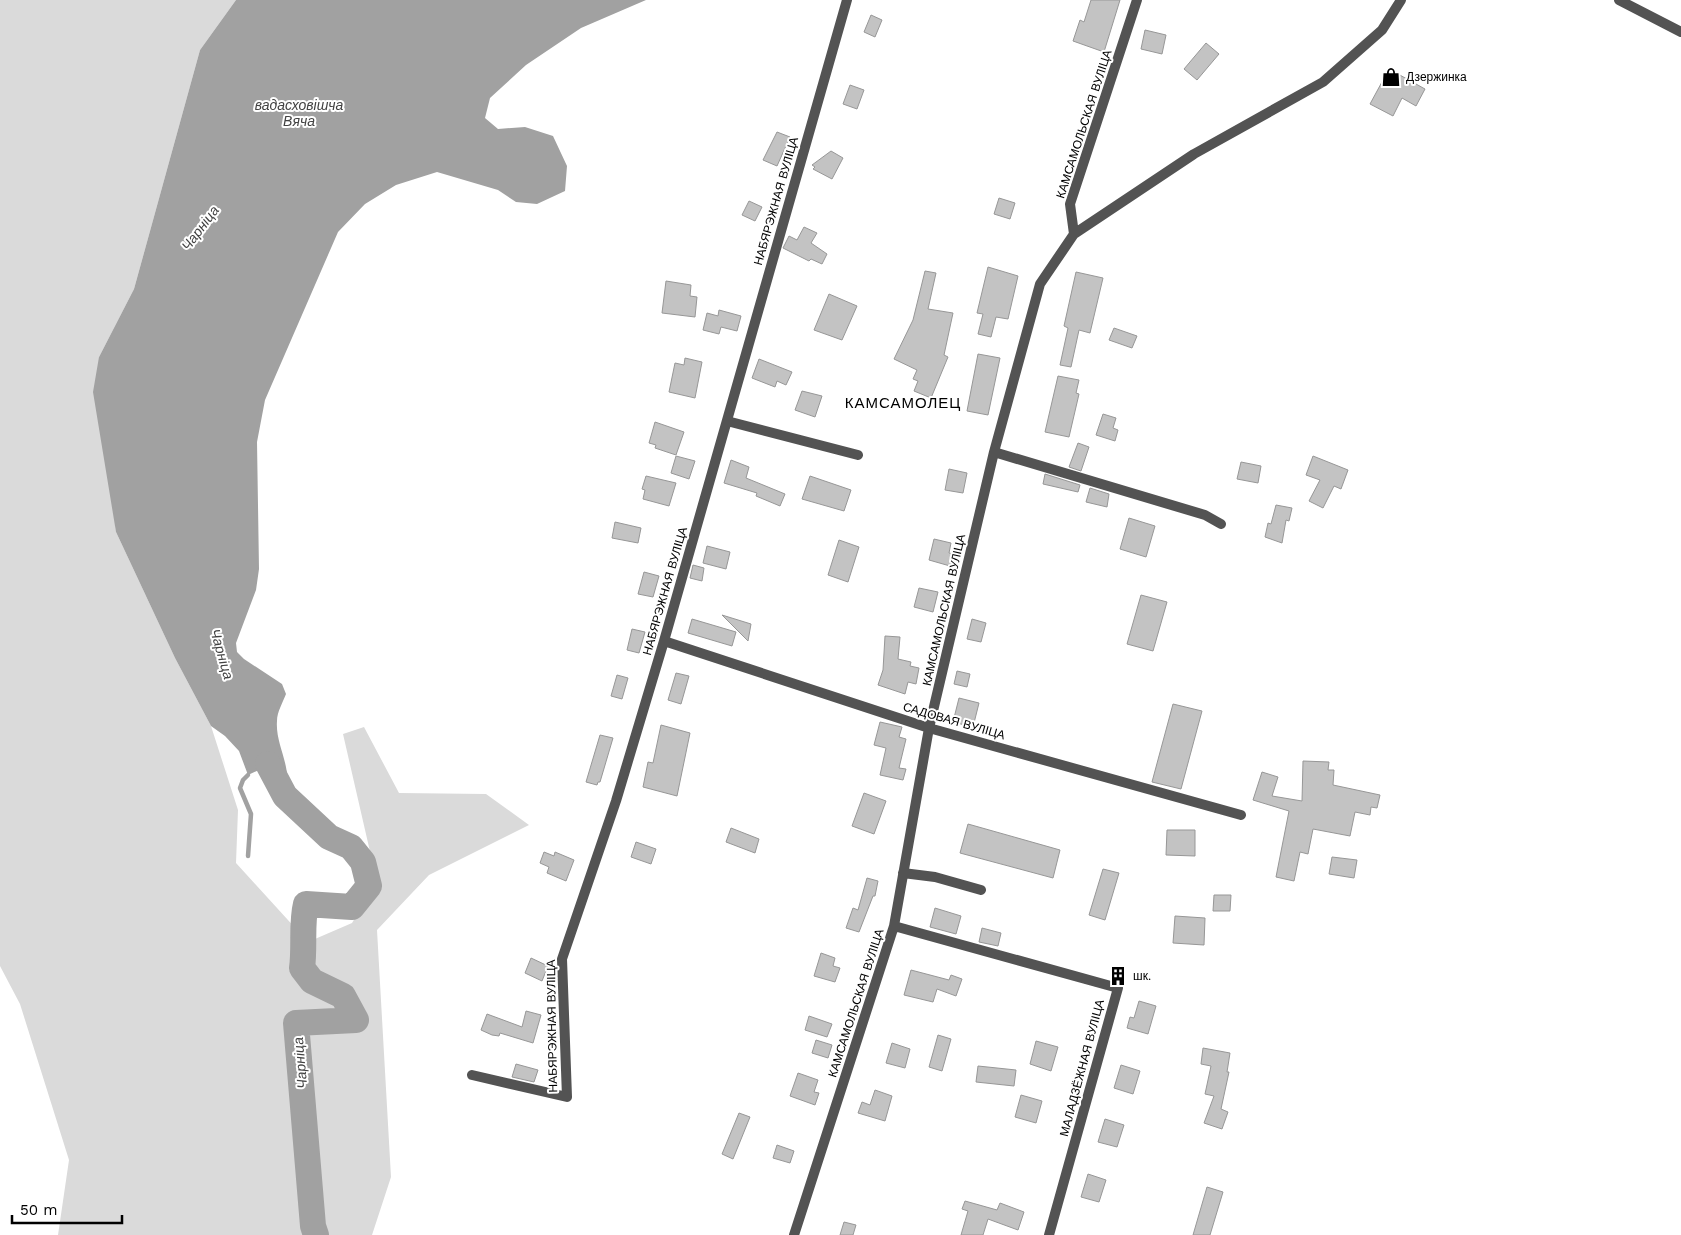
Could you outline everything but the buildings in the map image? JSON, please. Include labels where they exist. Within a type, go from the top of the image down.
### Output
[{"type":"street","name":"НАБЯРЭЖНАЯ ВУЛІЦА","points":[[472,1076],[567,1097],[562,959],[616,801],[664,641],[847,0]]},
{"type":"street","name":"КАМСАМОЛЬСКАЯ ВУЛІЦА","points":[[794,1235],[894,926],[929,728],[994,452],[1040,284],[1074,234],[1070,204],[1137,0]]},
{"type":"street","points":[[1074,234],[1194,154],[1324,82],[1382,30],[1401,0]]},
{"type":"street","points":[[1619,0],[1681,32]]},
{"type":"street","points":[[726,421],[858,455]]},
{"type":"street","points":[[994,452],[1205,515],[1221,524]]},
{"type":"street","name":"САДОВАЯ ВУЛІЦА","points":[[664,641],[929,728],[1241,815]]},
{"type":"street","points":[[903,873],[935,877],[981,890]]},
{"type":"street","name":"МАЛАДЗЁЖНАЯ ВУЛІЦА","points":[[894,926],[1118,988],[1049,1235]]},
{"type":"shaded area","points":[[0,0],[236,0],[200,50],[134,289],[99,357],[116,532],[175,658],[211,726],[238,810],[236,863],[308,942],[352,923],[377,882],[343,734],[364,727],[399,793],[486,794],[529,825],[429,875],[377,930],[391,1177],[372,1235],[58,1235],[69,1160],[20,1004],[0,966]]},
{"type":"water","name":"вадасховішча Вяча","points":[[236,0],[646,0],[581,28],[526,65],[490,98],[485,118],[498,129],[525,127],[553,136],[567,166],[565,191],[537,204],[516,202],[498,190],[437,172],[396,185],[365,204],[338,232],[265,400],[257,442],[259,569],[256,590],[236,643],[237,652],[244,659],[282,684],[286,694],[277,718],[277,730],[287,776],[285,796],[267,774],[259,770],[248,775],[239,751],[225,736],[211,726],[175,658],[116,532],[93,392],[99,357],[134,289],[200,50]]},
{"type":"waterway","name":"Чарніца","points":[[268,764],[285,796],[329,837],[351,847],[363,862],[369,886],[352,907],[306,904],[302,968],[312,981],[343,996],[356,1020],[296,1023],[313,1226],[316,1235]]},
{"type":"waterway","points":[[248,775],[243,780],[240,788],[251,814],[248,856]]},
{"type":"place","name":"Дзержинка","points":[[1391,77]]},
{"type":"place","name":"шк.","points":[[1118,976]]},
{"type":"district","name":"КАМСАМОЛЕЦ","points":[[903,403]]}]
